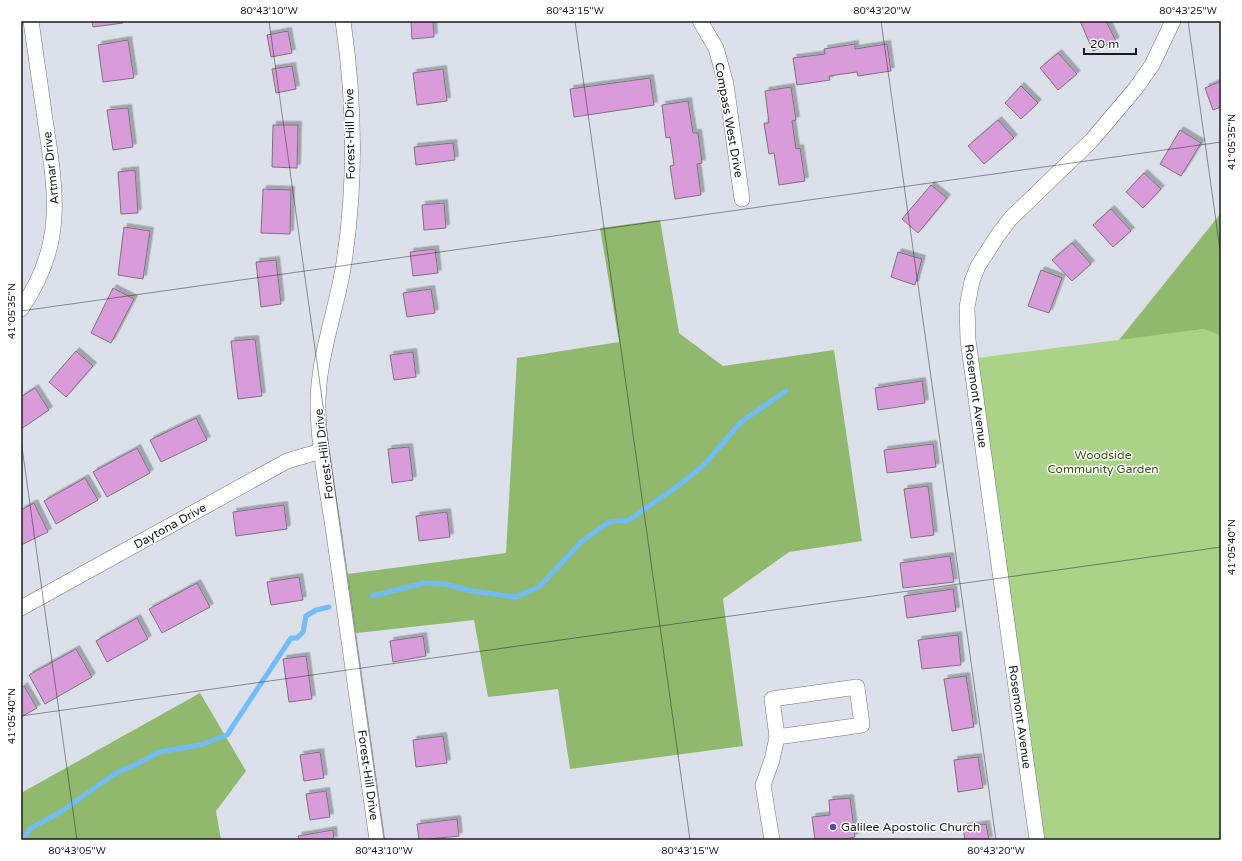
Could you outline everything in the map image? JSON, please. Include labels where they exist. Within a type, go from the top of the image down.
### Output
[{"type":"street","name":"Artmar Drive","points":[[21,309],[31,296],[45,266],[53,237],[56,205],[54,178],[31,21]]},
{"type":"street","name":"Forest-Hill Drive","points":[[343,21],[352,113],[351,188],[343,269],[323,356],[318,388],[321,451],[334,526],[377,840]]},
{"type":"street","name":"Compass West Drive","points":[[700,21],[716,48],[726,84],[742,199]]},
{"type":"street","name":"Rosemont Avenue","points":[[1037,840],[968,340],[967,307],[972,281],[978,266],[998,235],[1011,218],[1092,140],[1136,88],[1152,65],[1173,21]]},
{"type":"street","name":"Daytona Drive","points":[[21,608],[287,461],[321,451]]},
{"type":"street","points":[[772,840],[763,785],[772,760],[777,736],[772,699],[857,687],[862,725],[777,736]]},
{"type":"green space","points":[[1221,213],[1221,336],[1204,329],[1119,340]]},
{"type":"green space","points":[[660,220],[679,333],[723,366],[834,350],[862,541],[789,552],[723,599],[743,746],[570,769],[558,689],[488,697],[474,620],[348,634],[340,575],[506,553],[517,358],[619,342],[600,228]]},
{"type":"green space","name":"Woodside Community Garden","points":[[1204,329],[1221,336],[1221,840],[1037,840],[970,359]]},
{"type":"green space","points":[[200,693],[246,771],[216,811],[221,840],[21,840],[21,793]]},
{"type":"building","points":[[92,21],[122,21],[123,23],[93,27]]},
{"type":"building","points":[[411,21],[433,21],[434,37],[412,39]]},
{"type":"building","points":[[1080,21],[1106,21],[1116,41],[1093,51]]},
{"type":"building","points":[[288,31],[292,53],[271,57],[267,35]]},
{"type":"building","points":[[128,40],[134,78],[103,82],[98,45]]},
{"type":"building","points":[[855,44],[855,49],[887,44],[891,71],[858,76],[857,72],[829,76],[830,80],[797,85],[793,58],[825,54],[824,49]]},
{"type":"building","points":[[1058,53],[1077,74],[1058,90],[1040,68]]},
{"type":"building","points":[[292,66],[296,89],[276,93],[272,69]]},
{"type":"building","points":[[443,69],[447,101],[417,105],[413,73]]},
{"type":"building","points":[[650,78],[654,105],[574,117],[570,89]]},
{"type":"building","points":[[1221,81],[1221,107],[1213,110],[1205,88]]},
{"type":"building","points":[[1021,86],[1038,103],[1021,119],[1005,103]]},
{"type":"building","points":[[791,87],[796,120],[792,121],[796,149],[800,148],[805,181],[779,185],[774,153],[769,154],[764,123],[769,123],[765,91]]},
{"type":"building","points":[[688,101],[693,133],[698,133],[702,163],[697,164],[701,195],[675,199],[670,166],[674,165],[670,137],[666,138],[662,105]]},
{"type":"building","points":[[128,108],[133,147],[113,150],[107,110]]},
{"type":"building","points":[[998,120],[1014,138],[984,164],[968,146]]},
{"type":"building","points":[[273,125],[298,125],[297,168],[272,167]]},
{"type":"building","points":[[1180,130],[1201,143],[1181,176],[1160,164]]},
{"type":"building","points":[[453,143],[455,160],[416,165],[414,147]]},
{"type":"building","points":[[135,170],[138,213],[121,214],[118,172]]},
{"type":"building","points":[[1144,173],[1161,189],[1143,208],[1126,192]]},
{"type":"building","points":[[931,185],[947,198],[918,233],[902,219]]},
{"type":"building","points":[[263,189],[291,190],[290,234],[261,233]]},
{"type":"building","points":[[444,203],[446,228],[424,230],[422,205]]},
{"type":"building","points":[[1111,209],[1131,231],[1113,247],[1093,225]]},
{"type":"building","points":[[124,227],[150,231],[143,279],[118,275]]},
{"type":"building","points":[[1072,243],[1091,264],[1072,281],[1052,260]]},
{"type":"building","points":[[435,249],[438,273],[413,276],[410,252]]},
{"type":"building","points":[[898,252],[922,259],[915,285],[891,277]]},
{"type":"building","points":[[276,260],[281,304],[261,307],[256,262]]},
{"type":"building","points":[[1041,270],[1062,278],[1049,313],[1028,306]]},
{"type":"building","points":[[113,288],[134,299],[111,343],[91,333]]},
{"type":"building","points":[[431,289],[435,313],[407,317],[403,293]]},
{"type":"building","points":[[255,339],[262,396],[238,399],[231,341]]},
{"type":"building","points":[[76,351],[93,366],[66,397],[49,382]]},
{"type":"building","points":[[413,352],[416,377],[394,380],[390,355]]},
{"type":"building","points":[[922,381],[925,403],[878,410],[875,388]]},
{"type":"building","points":[[35,388],[49,410],[21,429],[21,397]]},
{"type":"building","points":[[196,418],[207,440],[161,462],[150,440]]},
{"type":"building","points":[[933,444],[936,467],[887,473],[884,450]]},
{"type":"building","points":[[409,447],[413,480],[392,483],[388,449]]},
{"type":"building","points":[[137,448],[150,473],[107,497],[93,472]]},
{"type":"building","points":[[85,478],[98,500],[56,524],[44,501]]},
{"type":"building","points":[[928,486],[934,535],[911,538],[904,489]]},
{"type":"building","points":[[34,503],[48,532],[21,545],[21,510]]},
{"type":"building","points":[[284,505],[287,529],[236,536],[233,512]]},
{"type":"building","points":[[447,512],[450,537],[419,541],[416,516]]},
{"type":"building","points":[[950,556],[954,582],[903,588],[900,563]]},
{"type":"building","points":[[299,577],[303,600],[271,605],[267,582]]},
{"type":"building","points":[[197,583],[210,607],[162,633],[149,609]]},
{"type":"building","points":[[953,589],[956,611],[907,618],[904,596]]},
{"type":"building","points":[[137,618],[148,639],[107,662],[96,641]]},
{"type":"building","points":[[958,635],[961,665],[922,669],[918,640]]},
{"type":"building","points":[[423,636],[426,656],[393,662],[390,641]]},
{"type":"building","points":[[76,649],[92,677],[45,704],[29,675]]},
{"type":"building","points":[[306,656],[312,699],[289,702],[283,659]]},
{"type":"building","points":[[966,676],[974,727],[952,731],[944,679]]},
{"type":"building","points":[[24,686],[37,708],[21,717],[21,688]]},
{"type":"building","points":[[443,736],[447,763],[416,767],[413,740]]},
{"type":"building","points":[[320,752],[324,778],[304,781],[300,755]]},
{"type":"building","points":[[978,757],[983,788],[958,792],[954,760]]},
{"type":"building","points":[[326,791],[330,817],[310,820],[306,794]]},
{"type":"building","name":"Galilee Apostolic Church","points":[[850,798],[855,837],[840,840],[815,840],[812,817],[830,815],[829,800]]},
{"type":"building","points":[[457,819],[459,836],[419,840],[417,824]]},
{"type":"building","points":[[986,824],[989,840],[965,840],[963,827]]},
{"type":"building","points":[[333,830],[334,840],[299,840],[298,836]]},
{"type":"waterway","points":[[372,596],[424,583],[445,584],[472,591],[516,597],[540,586],[581,542],[609,522],[629,520],[683,482],[704,465],[741,422],[786,391]]},
{"type":"waterway","points":[[22,840],[31,828],[59,813],[116,773],[159,752],[200,745],[227,735],[291,638],[297,638],[303,632],[306,616],[316,610],[329,607]]},
{"type":"place","name":"Galilee Apostolic Church","points":[[833,827]]}]
